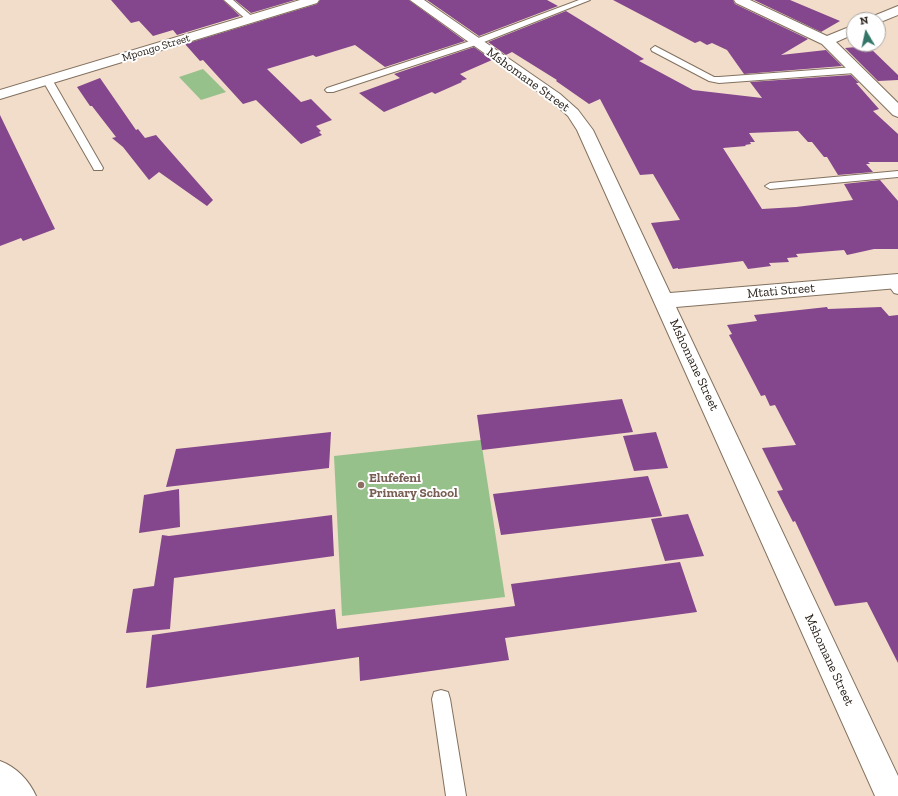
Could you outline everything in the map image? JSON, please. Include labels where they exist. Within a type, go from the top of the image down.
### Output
[{"type":"street","name":"Mpongo Street","points":[[0,95],[313,0]]},
{"type":"street","name":"Mshomane Street","points":[[416,0],[555,97],[580,121],[891,796]]},
{"type":"street","points":[[740,0],[827,41],[898,112]]},
{"type":"street","points":[[886,15],[898,10]]},
{"type":"street","points":[[827,41],[846,33]]},
{"type":"street","name":"Mtati Street","points":[[664,301],[896,284]]},
{"type":"street","points":[[0,776],[20,796]]},
{"type":"lane","points":[[228,0],[251,19]]},
{"type":"lane","points":[[330,90],[476,42],[586,0]]},
{"type":"lane","points":[[655,49],[712,79],[719,80],[855,70]]},
{"type":"lane","points":[[48,81],[98,168]]},
{"type":"lane","points":[[770,186],[898,174]]},
{"type":"lane","points":[[441,699],[456,796]]},
{"type":"green space","points":[[203,69],[226,92],[201,100],[179,77]]},
{"type":"green space","points":[[481,440],[505,597],[342,616],[334,456]]},
{"type":"building","points":[[111,0],[223,0],[240,16],[177,35],[173,30],[153,36],[139,21],[131,23]]},
{"type":"building","points":[[235,0],[295,0],[251,13]]},
{"type":"building","points":[[320,0],[409,0],[465,41],[385,67],[355,45],[316,57],[313,55],[267,69],[301,102],[311,99],[332,120],[316,126],[321,131],[319,132],[322,135],[301,144],[256,100],[243,104],[203,60],[200,61],[185,44],[317,4]]},
{"type":"building","points":[[427,0],[547,0],[558,6],[479,36]]},
{"type":"building","points":[[613,0],[733,0],[735,4],[808,39],[781,55],[826,50],[842,66],[744,74],[727,50],[712,43],[707,45],[700,41],[695,43]]},
{"type":"building","points":[[754,0],[790,0],[840,21],[821,32]]},
{"type":"building","points":[[566,11],[644,59],[639,61],[693,90],[762,98],[750,82],[851,75],[859,83],[856,83],[879,109],[873,111],[898,134],[898,162],[868,162],[870,164],[866,164],[873,172],[838,175],[827,157],[824,157],[812,142],[808,142],[798,131],[749,133],[755,142],[750,142],[751,144],[745,145],[746,146],[723,148],[762,209],[796,207],[853,200],[844,184],[880,180],[898,201],[898,249],[874,249],[847,255],[844,250],[796,254],[798,257],[787,258],[789,262],[769,263],[771,266],[748,269],[743,261],[673,269],[651,223],[680,220],[653,174],[640,175],[600,99],[589,104],[556,81],[557,80],[512,52],[506,55],[488,42]]},
{"type":"building","points":[[474,47],[492,60],[460,74],[467,79],[435,94],[432,92],[384,112],[359,93],[400,78],[394,74]]},
{"type":"building","points":[[849,52],[874,52],[898,75],[898,80],[878,81]]},
{"type":"building","points":[[100,78],[136,130],[138,129],[145,138],[156,135],[213,200],[207,206],[159,172],[149,180],[123,147],[112,138],[116,137],[92,106],[90,106],[77,87]]},
{"type":"building","points":[[0,115],[55,229],[23,241],[21,238],[0,246]]},
{"type":"building","points":[[827,307],[828,309],[881,307],[889,316],[898,315],[898,663],[867,602],[835,606],[795,521],[793,522],[777,491],[783,490],[762,448],[796,445],[775,405],[770,406],[765,395],[761,396],[729,335],[732,334],[727,325],[757,321],[754,315]]},
{"type":"building","points":[[622,399],[633,432],[482,450],[477,415]]},
{"type":"building","points":[[331,432],[329,468],[166,487],[176,449]]},
{"type":"building","points":[[656,432],[668,468],[634,471],[623,436]]},
{"type":"building","points":[[648,476],[662,516],[501,535],[493,494]]},
{"type":"building","points":[[179,489],[180,527],[139,533],[144,495]]},
{"type":"building","points":[[688,514],[704,556],[665,561],[651,519]]},
{"type":"building","points":[[332,515],[334,556],[174,578],[170,629],[126,633],[133,589],[154,586],[162,535],[169,536]]},
{"type":"building","points":[[680,562],[697,612],[505,638],[509,660],[360,681],[359,657],[146,688],[152,635],[335,609],[337,629],[515,606],[511,584]]},
{"type":"place","name":"Elufefeni Primary School","points":[[361,485]]}]
